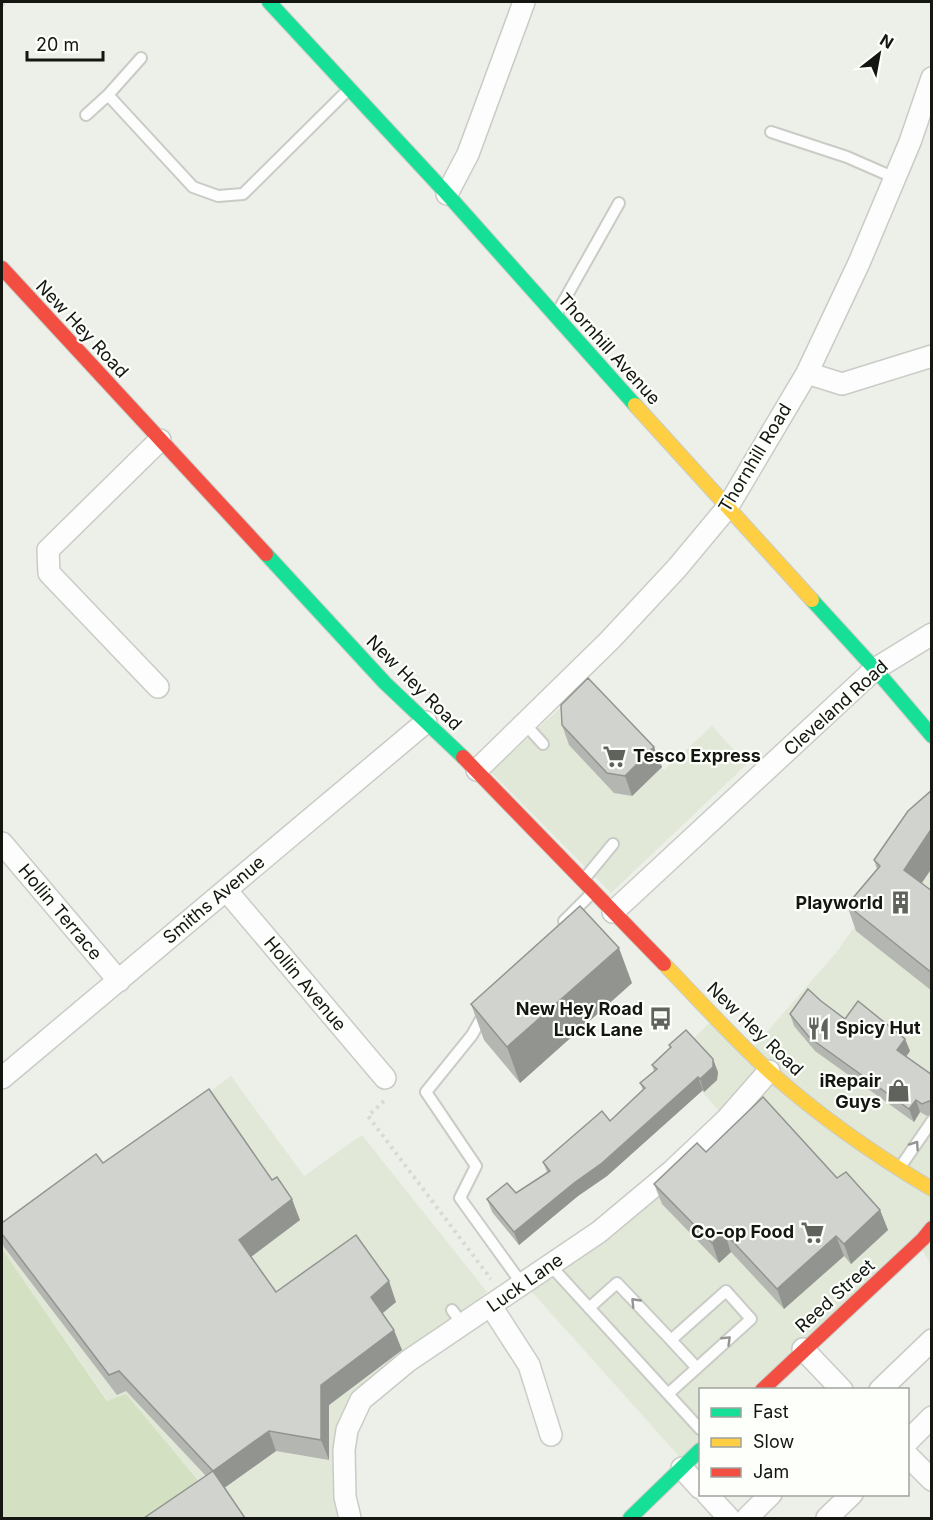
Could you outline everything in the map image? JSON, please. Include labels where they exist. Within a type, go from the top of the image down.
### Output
[{"type":"main road","name":"Thornhill Avenue","points":[[269,2],[447,194],[875,669],[932,736]]},
{"type":"main road","name":"New Hey Road","points":[[2,268],[384,683],[477,770],[769,1071],[815,1109],[899,1169],[932,1189]]},
{"type":"main road","name":"Reed Street","points":[[763,1388],[932,1228]]},
{"type":"main road","points":[[630,1518],[699,1450]]},
{"type":"street","points":[[447,194],[468,154],[524,2]]},
{"type":"street","name":"Thornhill Road","points":[[477,770],[610,640],[677,568],[728,508],[807,373],[859,263],[910,142],[932,78]]},
{"type":"street","points":[[807,373],[842,384],[932,356]]},
{"type":"street","points":[[158,687],[49,573],[48,550],[160,440]]},
{"type":"street","name":"Cleveland Road","points":[[613,912],[875,669],[932,634]]},
{"type":"street","name":"Smiths Avenue","points":[[2,1078],[426,722]]},
{"type":"street","name":"Hollin Terrace","points":[[2,843],[119,981]]},
{"type":"street","name":"Hollin Avenue","points":[[226,890],[385,1078]]},
{"type":"street","name":"Luck Lane","points":[[350,1518],[345,1497],[344,1450],[347,1430],[361,1400],[458,1318],[498,1301],[599,1232],[672,1171],[727,1119],[769,1071]]},
{"type":"street","points":[[498,1301],[529,1365],[551,1435]]},
{"type":"street","points":[[881,1388],[932,1340]]},
{"type":"street","points":[[803,1349],[841,1388]]},
{"type":"street","points":[[909,1440],[932,1417]]},
{"type":"street","points":[[909,1457],[932,1480]]},
{"type":"street","points":[[682,1468],[699,1487]]},
{"type":"street","points":[[709,1496],[729,1518]]},
{"type":"street","points":[[747,1518],[769,1496]]},
{"type":"street","points":[[827,1518],[850,1496]]},
{"type":"lane","points":[[86,115],[108,95],[141,58]]},
{"type":"lane","points":[[108,95],[193,187],[218,196],[243,194],[350,89]]},
{"type":"lane","points":[[771,132],[847,157],[895,178]]},
{"type":"lane","points":[[555,315],[619,203]]},
{"type":"lane","points":[[525,724],[543,744]]},
{"type":"lane","points":[[583,881],[613,844]]},
{"type":"lane","points":[[554,931],[593,892]]},
{"type":"lane","points":[[488,1005],[472,1035],[426,1092],[476,1166],[460,1198],[522,1284]]},
{"type":"lane","points":[[899,1169],[932,1121]]},
{"type":"lane","points":[[550,1265],[699,1428]]},
{"type":"lane","points":[[589,1308],[617,1283],[697,1368]]},
{"type":"lane","points":[[668,1394],[751,1319],[726,1291],[671,1340]]},
{"type":"path","points":[[2,5],[6,2]]},
{"type":"path","points":[[385,1078],[395,1090],[368,1116],[498,1301]]},
{"type":"shaded area","points":[[584,686],[664,770],[712,726],[747,764],[611,893],[491,772]]},
{"type":"shaded area","points":[[931,822],[931,1265],[919,1244],[765,1388],[699,1388],[699,1451],[686,1464],[524,1283],[726,1119],[673,1058],[716,1017],[750,1051],[836,953],[917,837]]},
{"type":"shaded area","points":[[231,1076],[304,1176],[362,1135],[487,1292],[361,1400],[347,1430],[350,1518],[173,1518],[108,1401],[2,1249],[2,1246]]},
{"type":"green space","points":[[2,1249],[107,1401],[126,1394],[209,1494],[168,1518],[2,1518]]},
{"type":"building","name":"Tesco Express","points":[[588,678],[654,747],[625,776],[607,773],[562,725],[561,705]]},
{"type":"building","points":[[932,790],[932,828],[904,870],[932,891],[932,973],[847,905],[880,866],[874,860],[908,811]]},
{"type":"building","points":[[580,906],[619,948],[507,1047],[471,1004]]},
{"type":"building","points":[[808,989],[845,1019],[858,1001],[905,1039],[897,1050],[932,1075],[932,1103],[929,1101],[922,1104],[916,1100],[909,1109],[810,1038],[790,1014]]},
{"type":"building","points":[[686,1030],[713,1059],[713,1067],[700,1079],[698,1077],[602,1163],[514,1232],[487,1199],[507,1183],[516,1193],[550,1171],[543,1162],[602,1111],[610,1121],[645,1088],[640,1083],[657,1069],[652,1065]]},
{"type":"building","points":[[209,1089],[272,1180],[277,1177],[292,1199],[239,1240],[276,1292],[356,1235],[389,1281],[371,1297],[394,1330],[321,1385],[321,1440],[269,1431],[213,1471],[119,1371],[109,1375],[2,1234],[2,1223],[96,1154],[103,1163]]},
{"type":"building","points":[[763,1097],[837,1178],[846,1172],[880,1210],[844,1244],[836,1236],[777,1289],[724,1232],[712,1243],[654,1184],[697,1143],[706,1152]]},
{"type":"building","points":[[213,1471],[245,1518],[144,1518]]},
{"type":"traffic: fast","points":[[269,2],[447,194],[635,405]]},
{"type":"traffic: fast","points":[[266,554],[385,683],[463,757]]},
{"type":"traffic: fast","points":[[812,600],[932,736]]},
{"type":"traffic: fast","points":[[630,1518],[699,1451]]},
{"type":"traffic: slow","points":[[635,405],[812,600]]},
{"type":"traffic: slow","points":[[664,964],[743,1046],[808,1104],[890,1163],[932,1189]]},
{"type":"traffic: jam","points":[[2,268],[266,554]]},
{"type":"traffic: jam","points":[[463,757],[664,964]]},
{"type":"traffic: jam","points":[[764,1388],[932,1228]]},
{"type":"place","name":"Tesco Express","points":[[615,756]]},
{"type":"place","name":"Playworld","points":[[901,903]]},
{"type":"place","name":"New Hey Road Luck Lane","points":[[661,1019]]},
{"type":"place","name":"Spicy Hut","points":[[818,1028]]},
{"type":"place","name":"iRepair Guys","points":[[899,1091]]},
{"type":"place","name":"Co-op Food","points":[[812,1232]]}]
